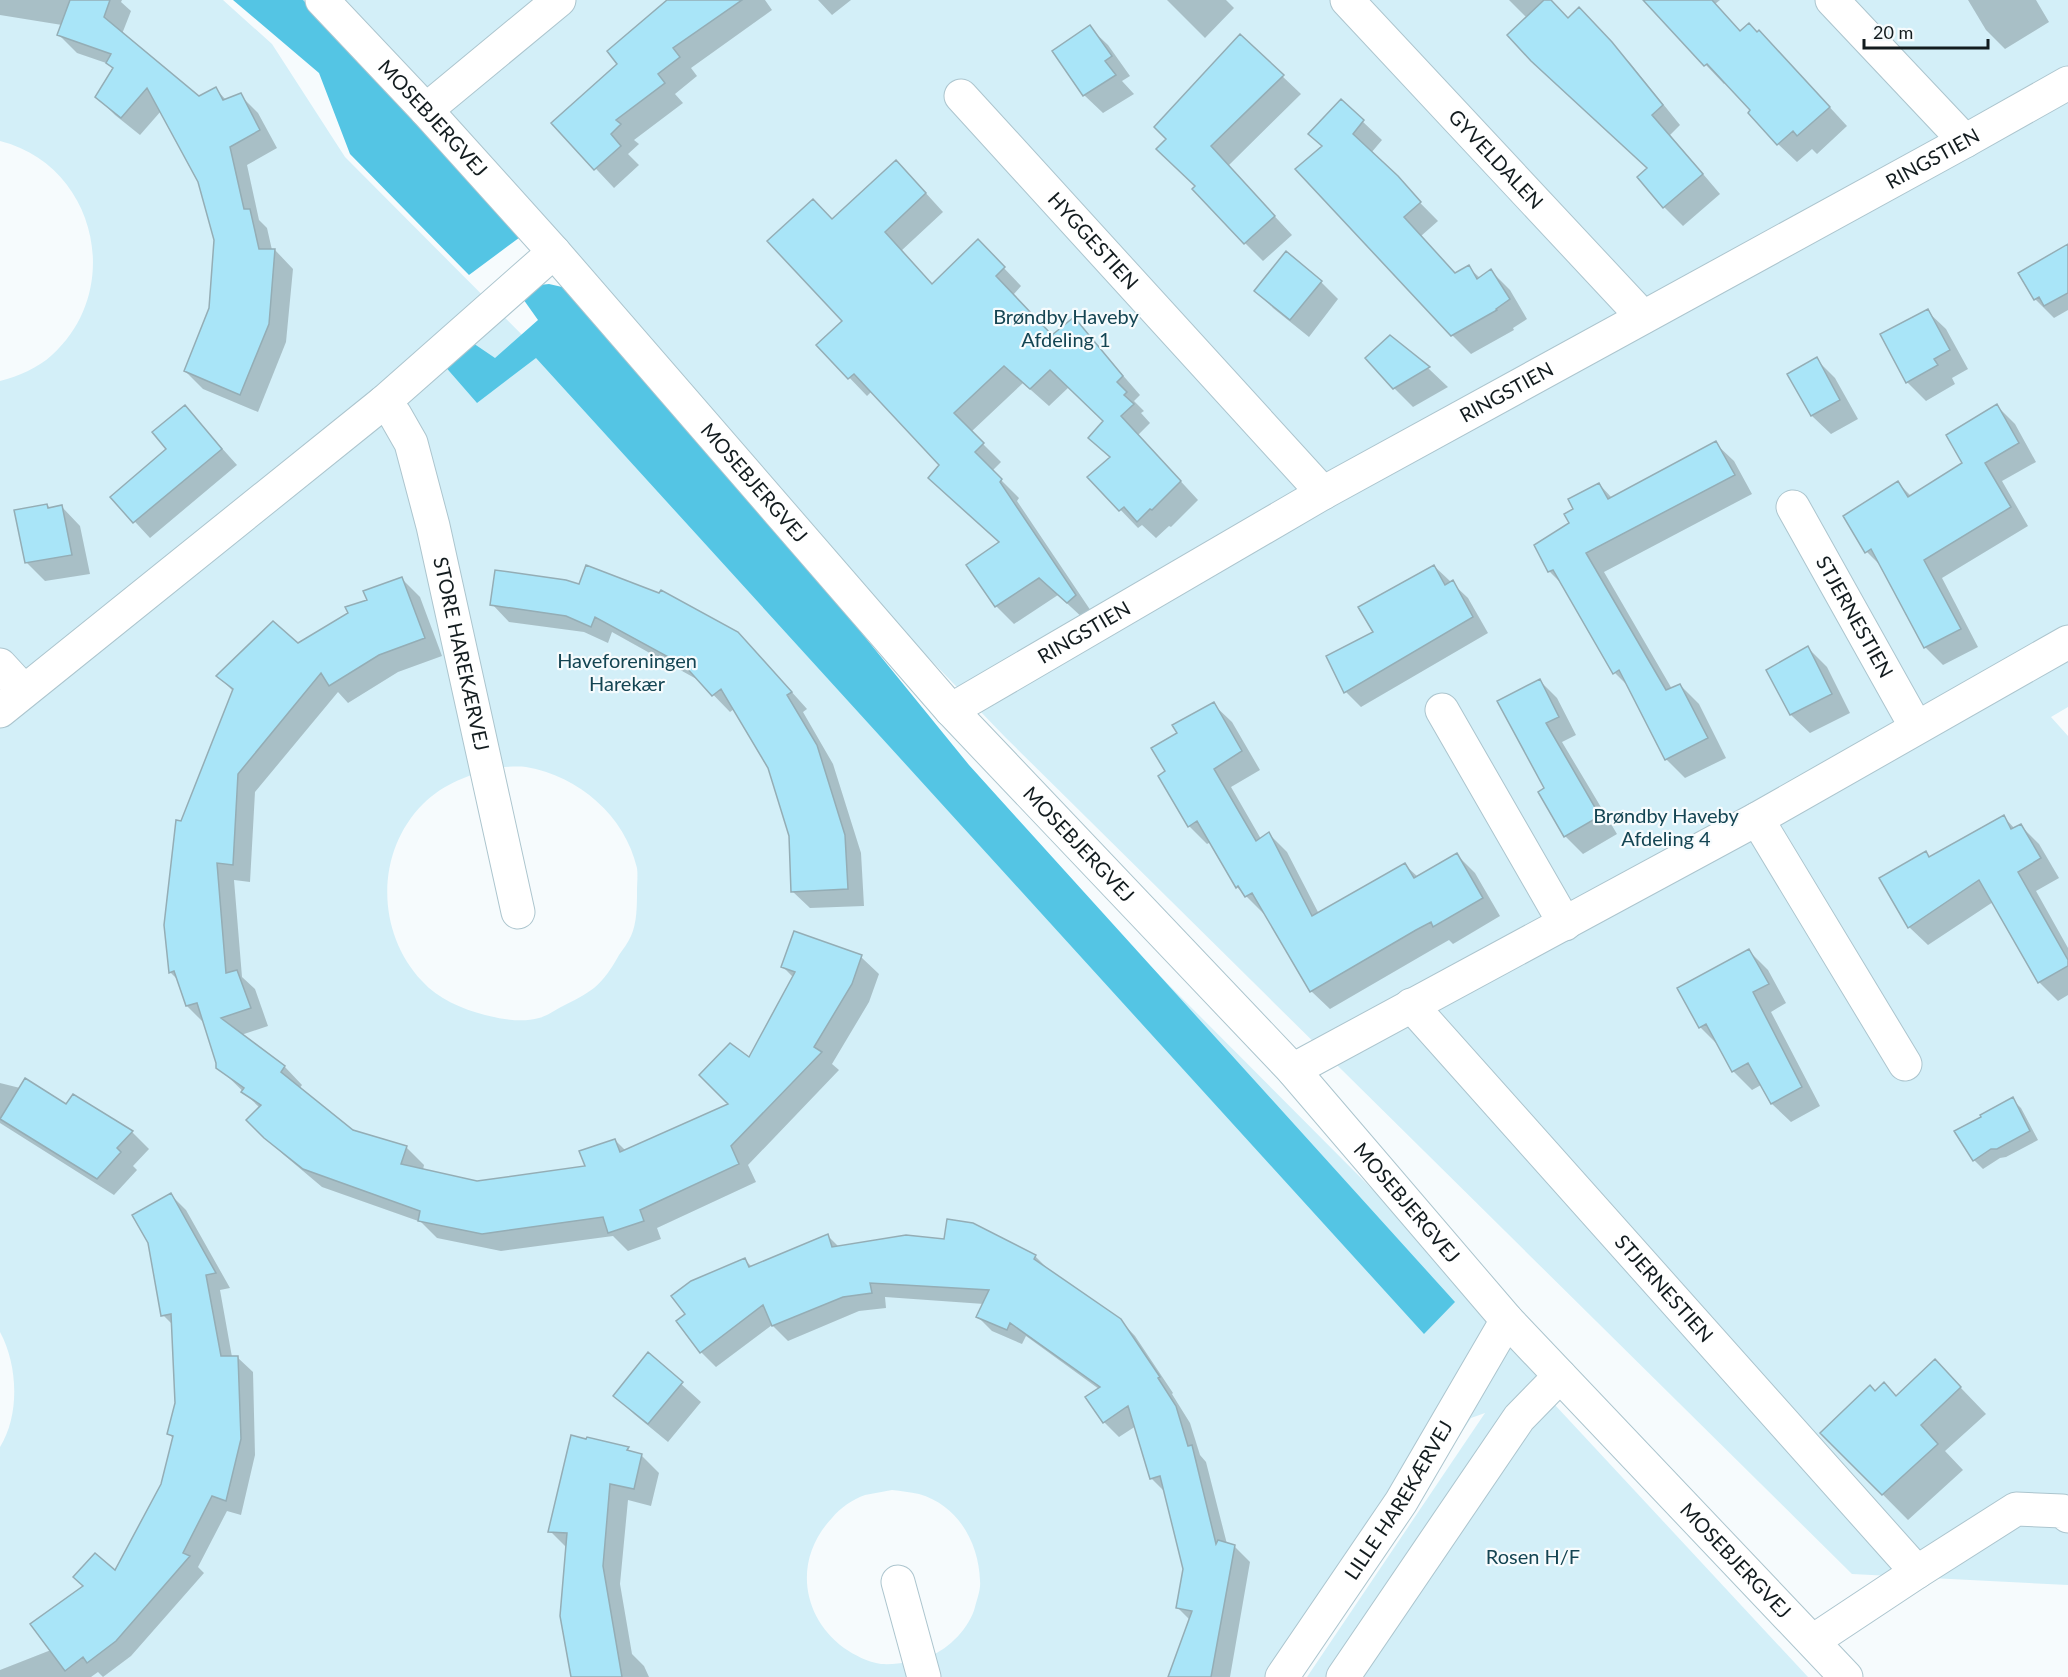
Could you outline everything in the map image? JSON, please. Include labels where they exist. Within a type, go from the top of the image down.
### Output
[{"type":"street","name":"MOSEBJERGVEJ","points":[[322,0],[426,110],[554,252],[951,710],[1293,1070],[1507,1320],[1846,1677]]},
{"type":"street","points":[[426,110],[559,0]]},
{"type":"street","name":"GYVELDALEN","points":[[1347,0],[1643,317]]},
{"type":"street","points":[[1832,0],[1965,141]]},
{"type":"street","name":"RINGSTIEN","points":[[951,710],[1323,493],[1965,141],[2068,82]]},
{"type":"street","name":"HYGGESTIEN","points":[[961,96],[1323,493]]},
{"type":"street","points":[[0,665],[12,701],[384,402],[554,252]]},
{"type":"street","name":"STORE HAREKÆRVEJ","points":[[384,402],[411,443],[430,516],[518,912]]},
{"type":"street","name":"STJERNESTIEN","points":[[1792,507],[1916,727]]},
{"type":"street","points":[[1293,1070],[1757,819],[2068,642]]},
{"type":"street","points":[[1442,710],[1565,924]]},
{"type":"street","points":[[1757,819],[1905,1064]]},
{"type":"street","name":"STJERNESTIEN","points":[[1410,1005],[1917,1572]]},
{"type":"street","name":"LILLE HAREKÆRVEJ","points":[[1282,1677],[1401,1502],[1507,1320]]},
{"type":"street","points":[[1343,1677],[1519,1418],[1560,1376]]},
{"type":"street","points":[[1813,1641],[2016,1509],[2062,1511],[2068,1516]]},
{"type":"street","points":[[897,1582],[924,1677]]},
{"type":"green space","points":[[0,0],[223,0],[272,44],[345,157],[1564,1382],[1542,1391],[1808,1677],[1307,1677],[1485,1413],[1471,1418],[1296,1677],[0,1677],[0,1447],[11,1420],[14,1390],[10,1359],[0,1332],[0,381],[41,364],[52,355],[75,328],[88,297],[93,265],[89,232],[78,202],[59,175],[33,154],[0,141]],"holes":[[[499,767],[526,767],[545,772],[581,789],[611,816],[631,849],[637,868],[637,908],[633,931],[605,977],[587,993],[545,1016],[526,1020],[498,1018],[468,1010],[435,993],[422,981],[407,961],[396,939],[389,916],[387,892],[389,868],[396,845],[407,823],[423,804],[440,790],[468,776]],[[892,1490],[919,1494],[933,1499],[955,1516],[964,1527],[976,1553],[980,1584],[979,1594],[969,1622],[951,1643],[937,1653],[924,1658],[881,1664],[852,1653],[829,1635],[811,1603],[807,1586],[807,1568],[820,1534],[839,1511],[851,1501],[865,1495]]]},
{"type":"green space","points":[[294,0],[2068,0],[2068,707],[2051,717],[2068,736],[2068,1585],[1852,1574],[1006,738]]},
{"type":"shaded area","points":[[233,0],[303,0],[531,229],[469,275],[350,154],[319,73]]},
{"type":"shaded area","points":[[549,284],[571,289],[712,449],[969,765],[1455,1302],[1424,1334],[536,358],[477,403],[443,364],[467,339],[495,358],[538,320],[521,296],[539,285]]},
{"type":"building","points":[[70,0],[110,0],[104,17],[199,96],[216,87],[223,100],[241,93],[260,130],[230,147],[244,209],[250,209],[259,249],[275,249],[269,324],[240,395],[184,371],[209,308],[214,240],[198,182],[147,88],[121,118],[95,97],[113,68],[106,63],[111,54],[57,35]]},
{"type":"building","points":[[667,0],[742,0],[673,48],[680,57],[658,74],[665,83],[616,120],[621,124],[611,134],[621,146],[594,170],[551,123],[617,64],[607,51]]},
{"type":"building","points":[[1544,0],[1551,0],[1568,18],[1579,7],[1612,42],[1663,105],[1652,115],[1703,174],[1663,208],[1637,177],[1647,168],[1531,61],[1507,35]]},
{"type":"building","points":[[1643,0],[1712,0],[1740,31],[1749,23],[1757,32],[1759,30],[1830,107],[1797,136],[1793,131],[1777,145],[1748,113],[1750,110],[1707,64],[1704,66]]},
{"type":"building","points":[[1090,25],[1112,56],[1105,61],[1116,75],[1083,96],[1052,51]]},
{"type":"building","points":[[1240,34],[1284,75],[1211,146],[1275,216],[1244,244],[1192,189],[1195,186],[1156,149],[1166,139],[1154,127]]},
{"type":"building","points":[[1341,99],[1364,120],[1353,134],[1398,176],[1421,202],[1404,217],[1455,273],[1469,265],[1477,279],[1491,269],[1510,299],[1497,310],[1451,336],[1295,169],[1322,146],[1308,134]]},
{"type":"building","points":[[896,160],[926,193],[885,232],[932,284],[978,239],[1005,267],[996,276],[1052,335],[1074,317],[1123,376],[1117,382],[1127,392],[1124,395],[1134,404],[1121,416],[1181,481],[1137,522],[1124,507],[1119,511],[1087,477],[1110,457],[1088,438],[1103,421],[1050,370],[1030,389],[1004,366],[954,413],[984,443],[975,452],[1002,479],[1000,482],[1076,595],[1067,603],[1039,578],[995,607],[966,565],[999,542],[928,478],[939,465],[854,374],[848,379],[816,345],[842,321],[767,241],[813,199],[832,219]]},
{"type":"building","points":[[2068,244],[2068,293],[2044,306],[2039,297],[2034,300],[2018,273]]},
{"type":"building","points":[[1286,251],[1322,281],[1290,320],[1254,291]]},
{"type":"building","points":[[1928,309],[1950,350],[1934,359],[1938,365],[1906,383],[1880,334]]},
{"type":"building","points":[[1390,335],[1430,367],[1393,389],[1365,358]]},
{"type":"building","points":[[1817,357],[1840,400],[1811,416],[1787,374]]},
{"type":"building","points":[[1997,404],[2019,443],[1985,463],[2011,507],[1924,560],[1961,629],[1924,648],[1871,549],[1865,553],[1843,516],[1898,481],[1908,497],[1962,463],[1946,435]]},
{"type":"building","points":[[185,405],[222,449],[133,523],[110,497],[166,449],[152,432]]},
{"type":"building","points":[[1716,441],[1735,475],[1586,553],[1666,690],[1680,684],[1708,738],[1665,760],[1619,670],[1613,674],[1553,570],[1548,572],[1534,545],[1569,523],[1564,514],[1573,509],[1568,499],[1599,483],[1608,499]]},
{"type":"building","points":[[47,504],[48,508],[62,505],[72,555],[25,563],[14,510]]},
{"type":"building","points":[[586,565],[659,593],[661,590],[738,632],[792,692],[787,695],[817,745],[845,835],[848,889],[791,892],[789,836],[768,768],[721,689],[712,696],[685,666],[595,617],[591,627],[566,616],[490,605],[495,570],[566,580],[579,584]]},
{"type":"building","points":[[1434,565],[1445,585],[1453,580],[1473,617],[1344,693],[1326,656],[1373,632],[1358,607]]},
{"type":"building","points":[[402,577],[425,638],[379,655],[329,686],[321,673],[238,774],[233,865],[217,863],[226,973],[237,970],[251,1008],[221,1018],[285,1066],[281,1072],[353,1130],[407,1146],[401,1164],[477,1181],[585,1166],[579,1151],[615,1139],[620,1152],[728,1104],[699,1075],[730,1043],[749,1057],[795,972],[781,967],[794,931],[862,955],[852,984],[814,1047],[822,1052],[731,1146],[739,1164],[640,1210],[644,1221],[608,1233],[603,1217],[482,1234],[418,1221],[420,1211],[303,1169],[264,1138],[246,1120],[261,1105],[241,1092],[244,1088],[216,1068],[197,1003],[186,1006],[174,971],[169,973],[164,925],[176,820],[181,821],[233,689],[216,676],[273,621],[298,643],[348,613],[345,607],[367,600],[363,591]]},
{"type":"building","points":[[1808,646],[1832,694],[1790,715],[1766,670]]},
{"type":"building","points":[[1540,679],[1559,717],[1546,723],[1600,816],[1564,837],[1538,792],[1544,788],[1497,701]]},
{"type":"building","points":[[1214,702],[1242,751],[1214,769],[1256,841],[1269,832],[1312,916],[1405,863],[1414,878],[1457,853],[1483,898],[1433,927],[1431,922],[1416,930],[1310,992],[1252,893],[1245,897],[1238,886],[1236,888],[1197,821],[1188,827],[1158,776],[1165,771],[1151,748],[1177,733],[1172,725]]},
{"type":"building","points":[[2004,815],[2011,829],[2021,824],[2041,858],[2018,872],[2068,960],[2068,966],[2038,983],[1979,880],[1908,928],[1879,878],[1926,851],[1929,857]]},
{"type":"building","points":[[1749,949],[1769,984],[1753,992],[1802,1087],[1771,1104],[1748,1063],[1732,1072],[1706,1024],[1699,1028],[1677,988]]},
{"type":"building","points":[[25,1078],[66,1104],[73,1094],[133,1131],[117,1148],[121,1152],[97,1179],[0,1119]]},
{"type":"building","points":[[2013,1097],[2030,1131],[1997,1149],[1991,1149],[1973,1161],[1954,1131]]},
{"type":"building","points":[[171,1193],[216,1273],[206,1275],[221,1356],[238,1356],[241,1439],[226,1501],[212,1496],[183,1553],[190,1556],[116,1641],[87,1663],[83,1657],[65,1671],[30,1624],[83,1586],[73,1577],[95,1553],[115,1570],[161,1484],[173,1436],[167,1434],[175,1403],[171,1314],[161,1316],[148,1243],[132,1215]]},
{"type":"building","points":[[947,1219],[973,1223],[1036,1255],[1034,1259],[1121,1319],[1160,1377],[1158,1378],[1176,1406],[1188,1446],[1192,1445],[1216,1544],[1218,1540],[1235,1545],[1211,1677],[1168,1677],[1192,1611],[1176,1608],[1183,1569],[1160,1476],[1150,1479],[1128,1406],[1103,1423],[1085,1397],[1100,1387],[1010,1323],[1007,1330],[976,1317],[989,1290],[870,1283],[872,1293],[843,1297],[772,1326],[763,1305],[700,1353],[676,1321],[685,1314],[671,1296],[691,1281],[745,1258],[749,1267],[828,1234],[832,1247],[906,1235],[944,1239]]},
{"type":"building","points":[[648,1352],[683,1382],[648,1424],[613,1396]]},
{"type":"building","points":[[1935,1359],[1961,1387],[1921,1425],[1938,1444],[1882,1495],[1820,1433],[1870,1385],[1875,1391],[1884,1382],[1896,1396]]},
{"type":"building","points":[[571,1435],[629,1447],[627,1450],[642,1454],[634,1489],[610,1484],[603,1566],[622,1677],[571,1677],[560,1616],[567,1533],[548,1532]]},
{"type":"park label","name":"Brøndby Haveby Afdeling 1","points":[[1066,328]]},
{"type":"park label","name":"Haveforeningen Harekær","points":[[627,672]]},
{"type":"park label","name":"Brøndby Haveby Afdeling 4","points":[[1666,828]]},
{"type":"park label","name":"Rosen H/F","points":[[1533,1557]]}]
